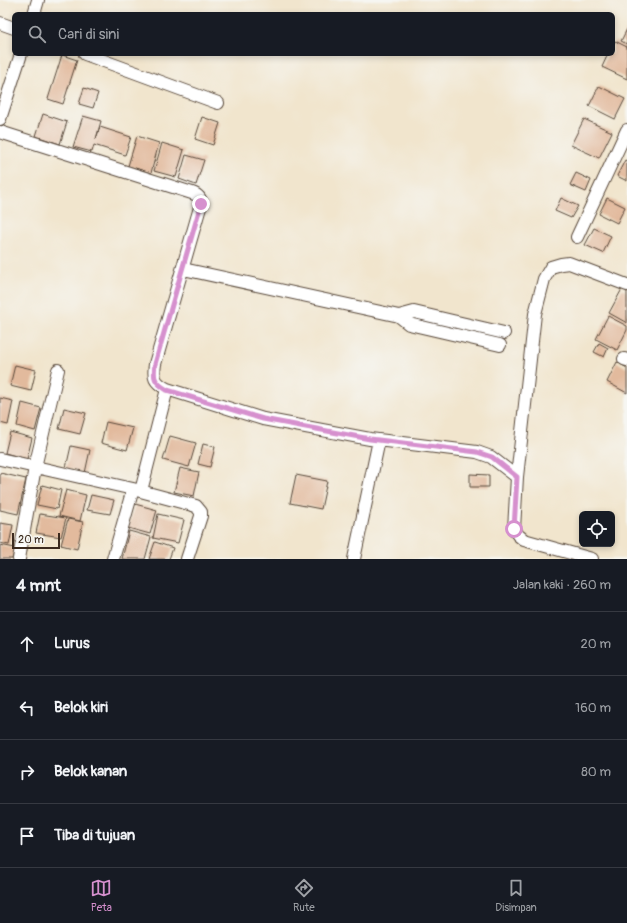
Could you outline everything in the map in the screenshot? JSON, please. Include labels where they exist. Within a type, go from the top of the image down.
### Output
[{"type":"street","points":[[35,12],[38,0]]},
{"type":"street","points":[[0,23],[12,27]]},
{"type":"street","points":[[0,119],[20,56]]},
{"type":"street","points":[[91,56],[218,103]]},
{"type":"street","points":[[577,237],[627,130]]},
{"type":"street","points":[[0,132],[197,195],[201,199],[201,204],[155,364],[154,375],[157,383],[167,390],[263,419],[378,440],[477,452],[492,457],[515,476]]},
{"type":"street","points":[[592,559],[534,544],[524,540],[514,529],[515,476],[535,314],[544,278],[551,267],[560,264],[570,263],[627,285]]},
{"type":"street","points":[[182,269],[399,316],[409,324],[500,345]]},
{"type":"street","points":[[399,316],[414,312],[504,333]]},
{"type":"street","points":[[19,559],[35,467],[58,370]]},
{"type":"street","points":[[113,559],[137,490],[167,390]]},
{"type":"street","points":[[354,559],[378,440]]},
{"type":"street","points":[[0,459],[137,490],[196,506],[201,512],[201,516],[187,559]]},
{"type":"building","points":[[627,29],[627,44],[621,41]]},
{"type":"building","points":[[615,41],[627,47],[627,79],[602,67],[607,56],[615,56]]},
{"type":"building","points":[[62,56],[77,60],[63,104],[48,99]]},
{"type":"building","points":[[599,86],[625,99],[615,119],[589,106]]},
{"type":"building","points":[[84,88],[98,93],[93,108],[79,104]]},
{"type":"building","points":[[43,114],[67,122],[60,144],[36,136]]},
{"type":"building","points":[[83,116],[101,121],[96,139],[100,127],[131,137],[125,155],[94,145],[92,152],[73,147]]},
{"type":"building","points":[[202,117],[220,123],[213,145],[195,139]]},
{"type":"building","points":[[584,119],[612,132],[599,158],[571,145]]},
{"type":"building","points":[[137,136],[159,143],[151,173],[128,166]]},
{"type":"building","points":[[162,143],[184,150],[176,177],[154,171]]},
{"type":"building","points":[[186,155],[204,160],[196,185],[179,179]]},
{"type":"building","points":[[625,160],[627,161],[627,181],[617,176]]},
{"type":"building","points":[[576,173],[591,180],[586,192],[570,185]]},
{"type":"building","points":[[561,198],[578,206],[571,218],[555,211]]},
{"type":"building","points":[[607,198],[625,207],[617,223],[599,214]]},
{"type":"building","points":[[594,228],[611,236],[603,253],[585,245]]},
{"type":"building","points":[[622,289],[627,292],[627,323],[609,313]]},
{"type":"building","points":[[608,316],[627,326],[627,330],[617,350],[596,339]]},
{"type":"building","points":[[599,343],[608,348],[604,357],[594,352]]},
{"type":"building","points":[[617,362],[627,368],[627,393],[607,382]]},
{"type":"building","points":[[15,365],[36,370],[31,391],[10,386]]},
{"type":"building","points":[[0,398],[13,401],[8,425],[0,423]]},
{"type":"building","points":[[22,403],[41,408],[35,431],[17,426]]},
{"type":"building","points":[[64,408],[86,413],[80,434],[59,429]]},
{"type":"building","points":[[106,422],[133,428],[127,450],[101,443]]},
{"type":"building","points":[[10,432],[32,438],[27,459],[5,453]]},
{"type":"building","points":[[170,436],[196,443],[189,467],[163,460]]},
{"type":"building","points":[[203,444],[215,447],[210,467],[198,464]]},
{"type":"building","points":[[71,446],[90,450],[85,473],[66,468]]},
{"type":"building","points":[[180,468],[199,472],[194,496],[174,492]]},
{"type":"building","points":[[0,473],[26,479],[18,514],[0,510]]},
{"type":"building","points":[[470,474],[489,475],[489,487],[470,487]]},
{"type":"building","points":[[296,475],[327,481],[321,509],[290,503]]},
{"type":"building","points":[[42,485],[61,490],[57,509],[37,505]]},
{"type":"building","points":[[66,490],[86,495],[80,521],[59,516]]},
{"type":"building","points":[[91,495],[114,500],[110,514],[87,510]]},
{"type":"building","points":[[135,504],[157,510],[150,534],[128,528]]},
{"type":"building","points":[[40,514],[66,518],[61,537],[36,533]]},
{"type":"building","points":[[158,514],[184,520],[178,543],[153,538]]},
{"type":"building","points":[[68,519],[83,522],[77,549],[61,545]]},
{"type":"building","points":[[0,523],[13,525],[9,545],[0,543]]},
{"type":"building","points":[[129,531],[151,537],[145,559],[122,559]]},
{"type":"building","points":[[155,542],[173,548],[169,559],[149,559]]},
{"type":"building","points":[[0,545],[15,548],[12,559],[0,559]]},
{"type":"route","points":[[201,204],[155,364],[154,375],[157,383],[167,390],[263,419],[370,439],[477,452],[492,457],[517,477],[514,529]]}]
